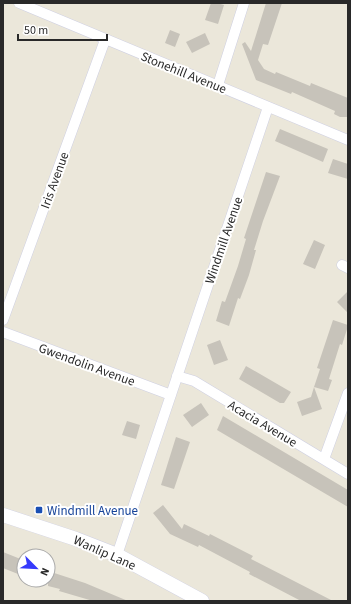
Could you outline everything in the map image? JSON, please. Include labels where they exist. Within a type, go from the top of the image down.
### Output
[{"type":"street","name":"Stonehill Avenue","points":[[19,3],[348,140]]},
{"type":"street","points":[[218,85],[244,3]]},
{"type":"street","name":"Iris Avenue","points":[[3,320],[105,40]]},
{"type":"street","name":"Windmill Avenue","points":[[116,555],[268,106]]},
{"type":"street","name":"Gwendolin Avenue","points":[[3,332],[171,395]]},
{"type":"street","name":"Acacia Avenue","points":[[177,376],[194,381],[348,474]]},
{"type":"street","points":[[324,459],[348,393]]},
{"type":"street","name":"Wanlip Lane","points":[[3,515],[76,539],[116,555],[202,601]]},
{"type":"building","points":[[211,3],[224,5],[218,24],[205,20]]},
{"type":"building","points":[[266,3],[282,3],[268,45],[263,44],[258,60],[264,69],[275,74],[276,72],[310,86],[311,83],[348,98],[348,117],[340,117],[334,114],[335,111],[292,92],[291,94],[256,80],[242,44],[245,42],[251,51]]},
{"type":"building","points":[[170,30],[180,34],[175,47],[165,43]]},
{"type":"building","points":[[205,33],[210,44],[192,53],[186,42]]},
{"type":"building","points":[[280,129],[328,149],[323,162],[275,141]]},
{"type":"building","points":[[333,159],[348,164],[348,179],[328,173]]},
{"type":"building","points":[[266,172],[280,176],[263,221],[254,250],[256,250],[249,275],[240,299],[238,298],[229,326],[216,321],[222,301],[225,302],[238,266],[246,239],[244,238]]},
{"type":"building","points":[[314,240],[325,245],[315,269],[303,264]]},
{"type":"building","points":[[348,291],[348,313],[337,302]]},
{"type":"building","points":[[333,320],[348,326],[342,345],[340,344],[329,379],[332,380],[328,391],[314,387],[320,369],[317,368]]},
{"type":"building","points":[[220,340],[228,360],[214,365],[207,345]]},
{"type":"building","points":[[246,366],[291,392],[284,403],[280,403],[239,379]]},
{"type":"building","points":[[314,387],[322,409],[302,416],[297,402],[311,397]]},
{"type":"building","points":[[201,403],[209,415],[192,427],[183,415]]},
{"type":"building","points":[[223,416],[348,490],[348,507],[217,430]]},
{"type":"building","points":[[127,421],[140,425],[136,439],[122,435]]},
{"type":"building","points":[[176,437],[190,442],[174,489],[161,485]]},
{"type":"building","points":[[163,505],[182,529],[184,524],[209,536],[210,534],[253,556],[251,559],[333,601],[301,601],[249,574],[250,572],[199,545],[198,547],[170,534],[153,513]]},
{"type":"building","points":[[3,552],[16,557],[16,573],[3,568]]},
{"type":"building","points":[[56,574],[85,583],[128,601],[93,601],[59,591],[60,589],[56,588]]},
{"type":"place","name":"Windmill Avenue","points":[[39,510]]}]
